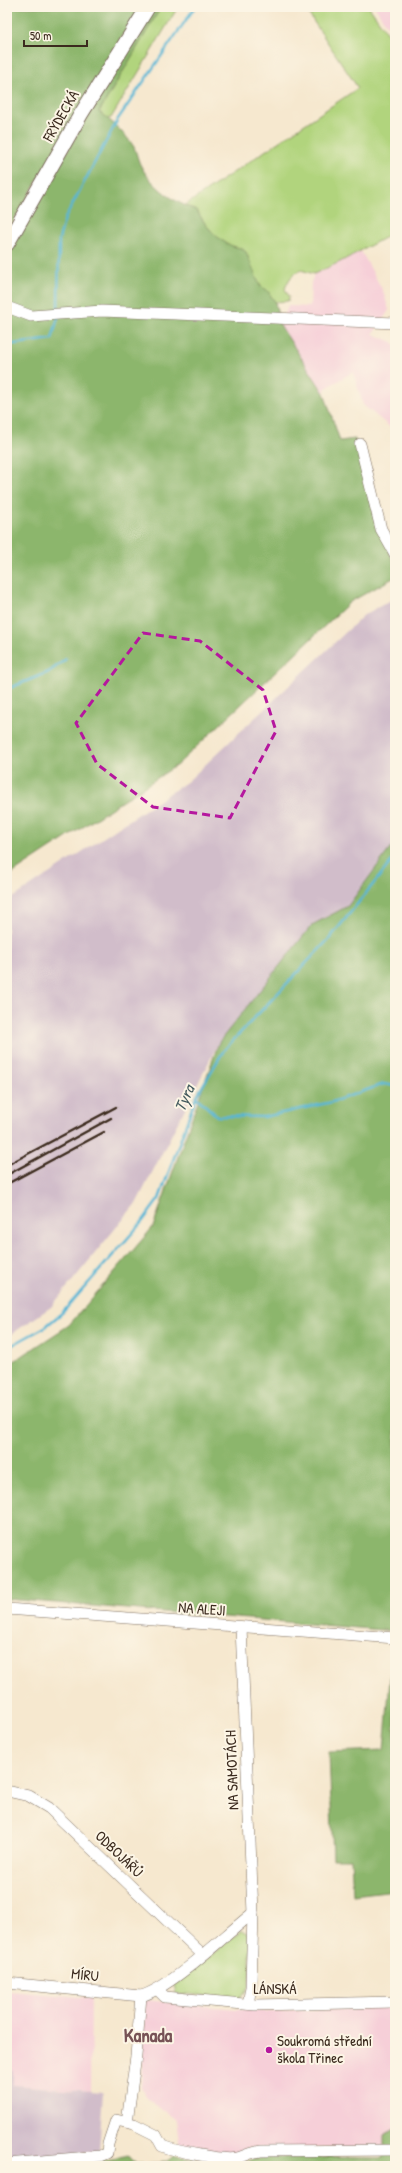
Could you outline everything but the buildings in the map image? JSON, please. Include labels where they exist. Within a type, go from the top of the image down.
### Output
[{"type":"main road","name":"FRÝDECKÁ","points":[[7,244],[81,114],[148,7]]},
{"type":"street","points":[[7,307],[31,316],[102,311],[395,324]]},
{"type":"street","points":[[360,444],[381,529],[395,554]]},
{"type":"street","name":"NA ALEJI","points":[[7,1609],[395,1638]]},
{"type":"street","name":"NA SAMOTÁCH","points":[[241,1627],[253,1912],[251,1987],[248,2004]]},
{"type":"street","name":"ODBOJÁŘŮ","points":[[7,1791],[28,1796],[49,1808],[202,1954]]},
{"type":"street","points":[[158,1990],[253,1912]]},
{"type":"street","name":"MÍRU","points":[[7,1983],[141,1996],[158,1990]]},
{"type":"street","name":"LÁNSKÁ","points":[[158,1990],[165,1997],[248,2004],[395,2002]]},
{"type":"street","points":[[127,2122],[136,2056],[141,1996]]},
{"type":"street","points":[[7,2164],[100,2156],[107,2153],[108,2144],[116,2120],[127,2122],[156,2135],[162,2146],[177,2152],[236,2158],[248,2152],[261,2151],[395,2150]]},
{"type":"highlighted area","points":[[143,633],[200,641],[263,690],[276,731],[230,818],[153,807],[97,764],[76,723]]},
{"type":"shaded area","points":[[375,7],[395,7],[395,29],[391,32]]},
{"type":"shaded area","points":[[361,251],[383,291],[389,310],[373,334],[393,342],[395,346],[395,431],[363,405],[353,372],[326,388],[324,393],[280,325],[288,306],[310,307],[311,283],[314,274]]},
{"type":"shaded area","points":[[395,598],[395,842],[348,906],[312,925],[219,1042],[137,1202],[51,1307],[7,1337],[7,902],[188,781],[364,615]]},
{"type":"shaded area","points":[[7,1991],[91,1998],[90,2091],[12,2085],[13,2070],[7,2069]]},
{"type":"shaded area","name":"Soukromá střední škola Třinec","points":[[145,2000],[267,2012],[395,2007],[395,2128],[384,2134],[384,2148],[248,2148],[234,2155],[180,2149],[176,2120],[147,2097],[141,2088]]},
{"type":"shaded area","points":[[7,2069],[13,2070],[13,2085],[103,2092],[99,2152],[7,2159]]},
{"type":"green space","points":[[7,7],[140,7],[7,232]]},
{"type":"green space","points":[[156,7],[161,7],[99,112],[123,133],[131,143],[134,147],[139,163],[152,182],[181,204],[197,210],[209,229],[221,240],[227,244],[241,248],[246,252],[260,286],[267,290],[275,302],[280,325],[324,393],[340,441],[355,439],[376,521],[395,565],[395,577],[350,602],[177,765],[7,877],[7,256],[87,117]]},
{"type":"green space","points":[[161,7],[178,7],[111,118],[108,118],[99,112]]},
{"type":"green space","points":[[304,7],[369,7],[395,44],[395,232],[340,262],[314,274],[301,270],[295,273],[285,289],[289,297],[288,301],[275,302],[255,278],[244,250],[235,248],[222,241],[203,221],[197,210],[184,206],[358,88]]},
{"type":"green space","points":[[395,842],[395,1890],[353,1895],[351,1859],[333,1859],[329,1752],[384,1750],[394,1631],[7,1599],[7,1364],[16,1360],[69,1325],[153,1227],[219,1042],[312,925],[348,906]]},
{"type":"green space","points":[[242,1930],[251,1935],[249,1986],[240,1999],[176,1993],[174,1985]]},
{"type":"green space","points":[[395,2128],[395,2166],[40,2166],[113,2159],[128,2155],[136,2164],[168,2162],[174,2156],[237,2162],[266,2157],[384,2158],[384,2134]]},
{"type":"waterway","points":[[58,310],[59,239],[65,218],[118,119],[195,7]]},
{"type":"waterway","points":[[7,345],[52,339],[58,317]]},
{"type":"waterway","points":[[7,689],[49,672],[66,659]]},
{"type":"waterway","name":"Tyra","points":[[7,1348],[45,1327],[63,1312],[142,1222],[159,1199],[196,1097],[224,1050],[330,938],[395,857]]},
{"type":"waterway","points":[[196,1097],[217,1116],[264,1117],[332,1102],[384,1084],[395,1086]]},
{"type":"railway","points":[[7,1165],[116,1107]]},
{"type":"railway","points":[[7,1175],[111,1118]]},
{"type":"railway","points":[[7,1184],[104,1132]]},
{"type":"place","name":"Soukromá střední škola Třinec","points":[[269,2050]]},
{"type":"district","name":"Kanada","points":[[148,2035]]}]
